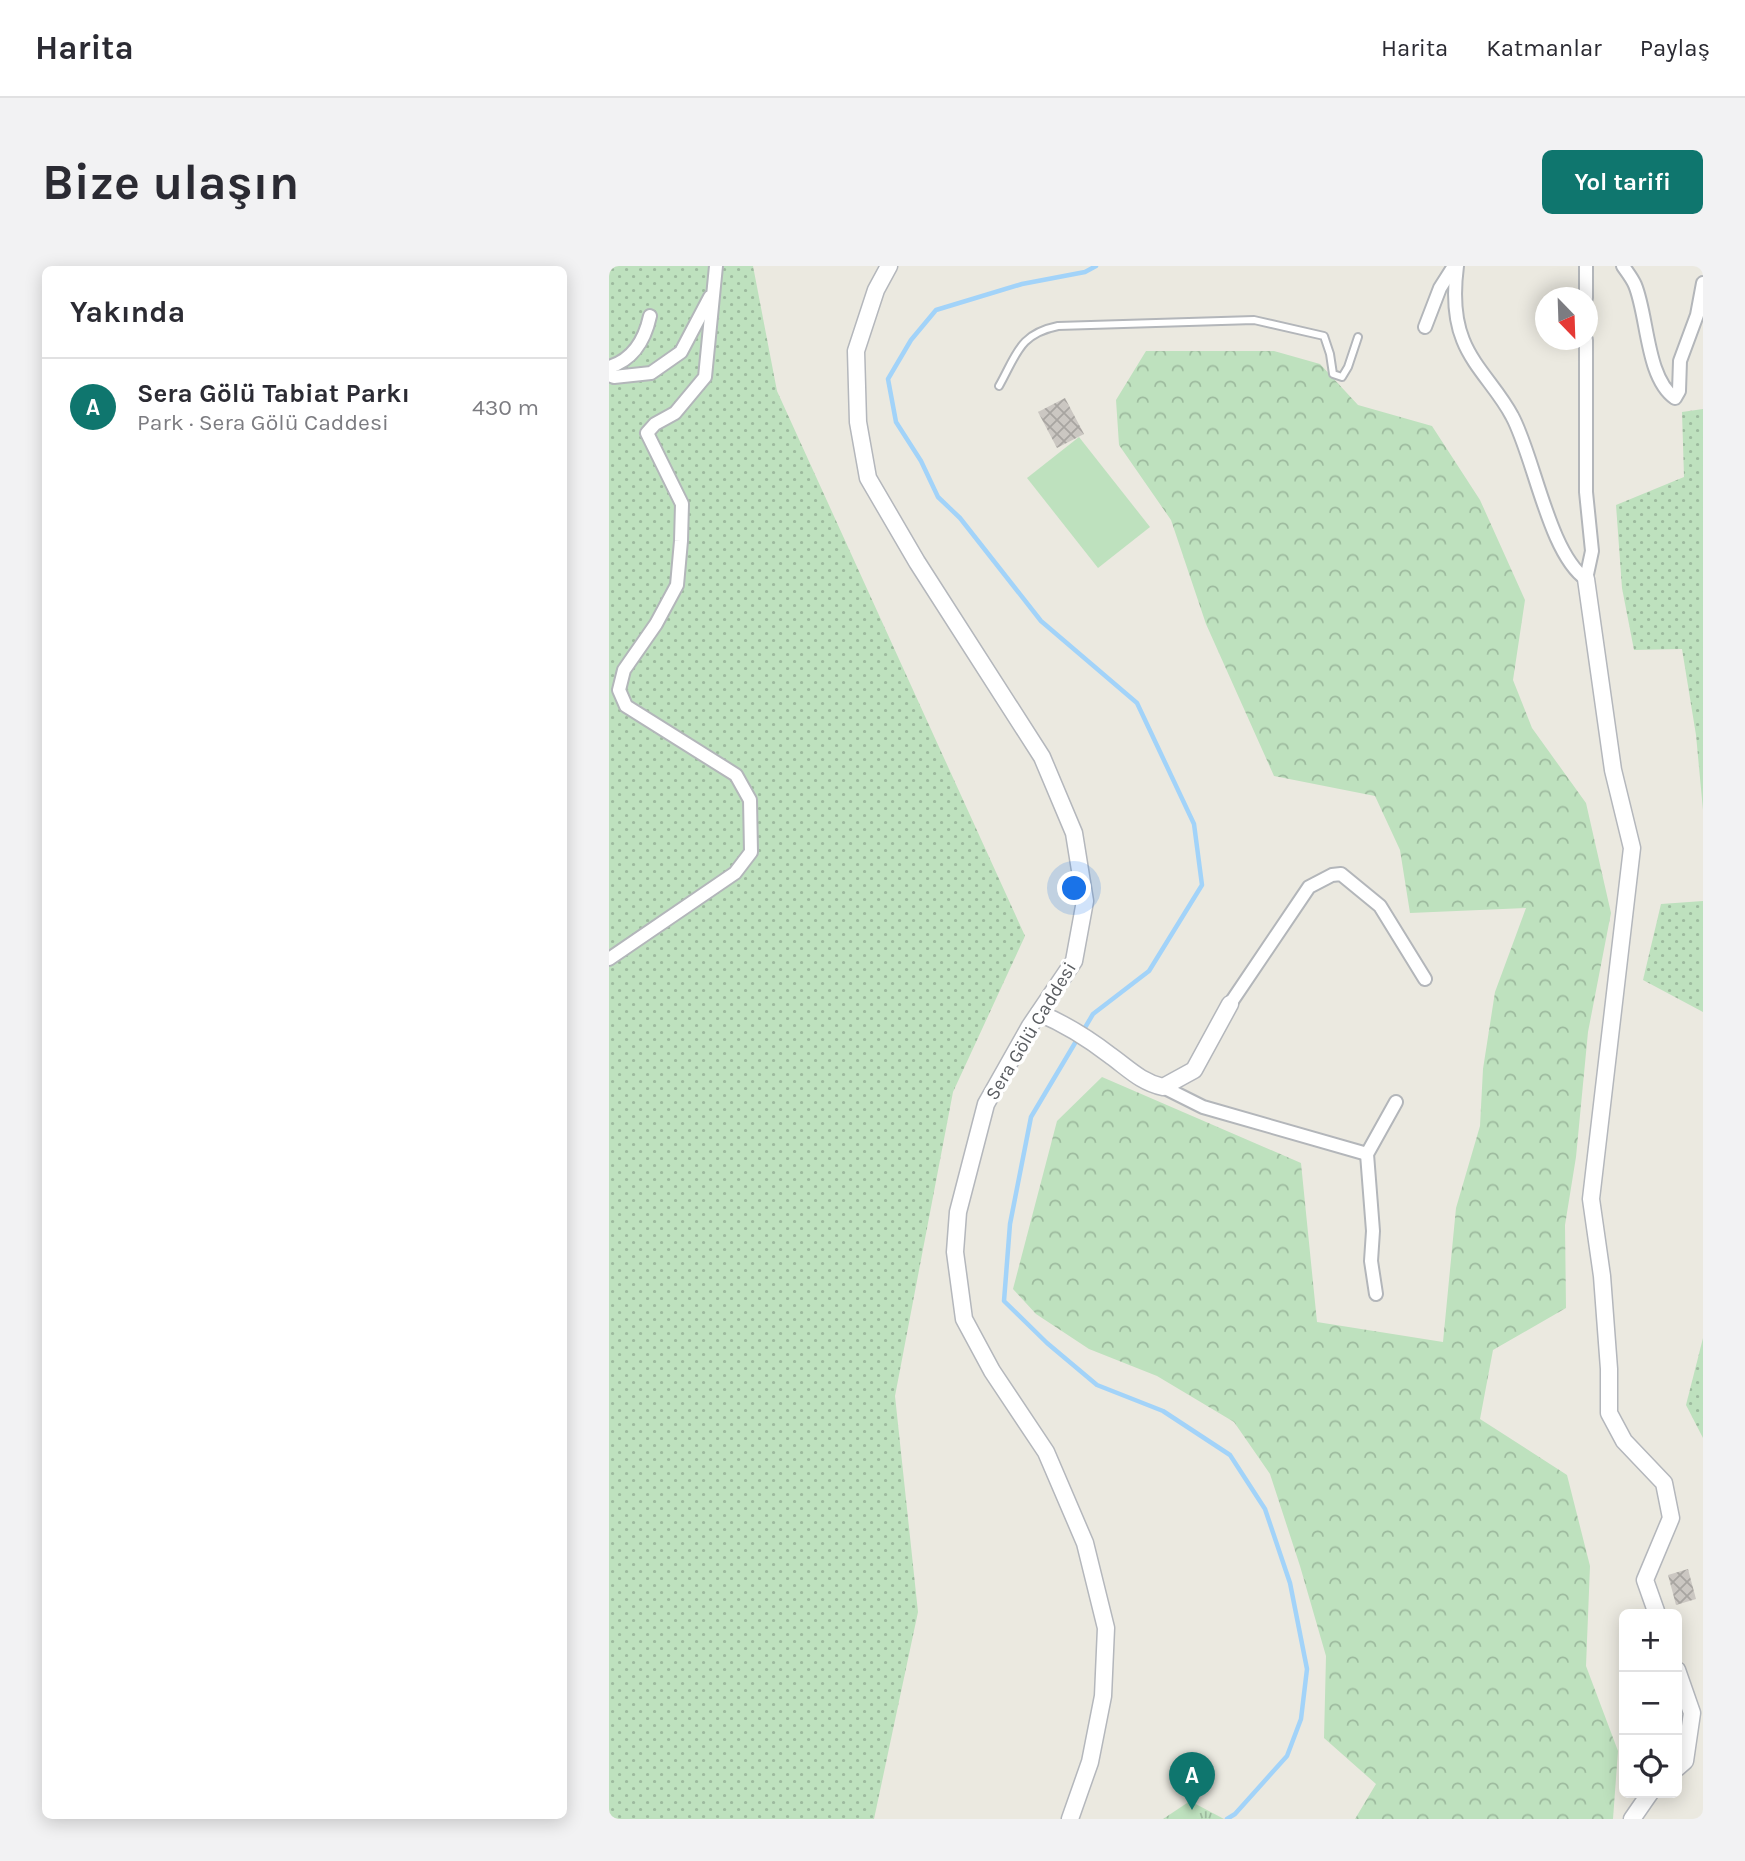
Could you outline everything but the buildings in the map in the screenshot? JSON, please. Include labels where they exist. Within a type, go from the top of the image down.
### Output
[{"type":"main road","name":"Sera Gölü Caddesi","points":[[889,266],[876,290],[856,351],[858,422],[868,478],[917,562],[1042,757],[1075,833],[1085,901],[1075,961],[1039,1013],[986,1104],[958,1212],[955,1252],[964,1319],[992,1371],[1046,1452],[1085,1543],[1106,1628],[1103,1696],[1090,1762],[1071,1818]]},
{"type":"main road","points":[[1586,579],[1613,771],[1632,848],[1591,1199],[1602,1276],[1609,1369],[1609,1413],[1624,1441],[1664,1483],[1671,1518],[1645,1580],[1655,1609]]},
{"type":"main road","points":[[1039,1013],[1062,1023],[1112,1057],[1135,1077],[1163,1087],[1194,1070],[1230,1004]]},
{"type":"main road","points":[[1678,1672],[1692,1713],[1685,1761],[1682,1764]]},
{"type":"main road","points":[[1632,1819],[1647,1798]]},
{"type":"street","points":[[609,959],[735,873],[751,852],[750,800],[736,775],[626,706],[619,690],[624,670],[656,624],[677,585],[682,504],[647,433],[655,424],[674,414],[705,377],[716,266]]},
{"type":"street","points":[[1425,327],[1440,288],[1456,266]]},
{"type":"street","points":[[1456,266],[1454,288],[1461,337],[1513,417],[1553,529],[1574,571],[1586,579],[1592,551],[1586,492],[1586,350]]},
{"type":"street","points":[[1586,266],[1586,287]]},
{"type":"street","points":[[1623,266],[1635,284],[1655,366],[1666,392],[1675,398],[1679,391],[1680,361],[1696,315],[1703,283]]},
{"type":"street","points":[[609,375],[614,377],[651,373],[681,352],[714,291]]},
{"type":"street","points":[[609,367],[618,364],[634,351],[646,335],[650,316]]},
{"type":"street","points":[[1230,1004],[1309,887],[1332,875],[1341,874],[1380,906],[1425,979]]},
{"type":"street","points":[[1163,1087],[1203,1107],[1367,1154]]},
{"type":"street","points":[[1376,1294],[1371,1261],[1373,1231],[1367,1154],[1397,1102]]},
{"type":"lane","points":[[999,386],[1024,341],[1040,330],[1058,326],[1254,320],[1324,336],[1333,374],[1342,376],[1348,368],[1358,337]]},
{"type":"green space","points":[[609,266],[753,266],[777,391],[1025,936],[953,1092],[895,1396],[918,1612],[874,1819],[609,1819]]},
{"type":"green space","points":[[1146,351],[1274,351],[1320,364],[1358,405],[1432,426],[1480,500],[1525,600],[1513,680],[1532,728],[1586,803],[1611,913],[1588,1032],[1576,1157],[1565,1225],[1566,1308],[1493,1350],[1480,1419],[1567,1475],[1590,1566],[1586,1666],[1618,1751],[1613,1819],[1355,1819],[1376,1784],[1324,1738],[1326,1656],[1270,1474],[1234,1422],[1157,1376],[1089,1349],[1036,1314],[1013,1289],[1057,1121],[1102,1077],[1301,1163],[1317,1322],[1443,1342],[1456,1208],[1480,1126],[1483,1069],[1495,992],[1526,908],[1410,913],[1400,850],[1375,796],[1274,776],[1206,624],[1171,520],[1119,445],[1116,400]]},
{"type":"green space","points":[[1703,409],[1703,810],[1696,735],[1682,649],[1634,650],[1622,588],[1616,505],[1684,477],[1682,412]]},
{"type":"green space","points":[[1079,437],[1150,527],[1098,568],[1027,478]]},
{"type":"green space","points":[[1703,901],[1703,1012],[1643,980],[1661,904]]},
{"type":"green space","points":[[1703,1338],[1703,1438],[1686,1405]]},
{"type":"green space","points":[[1190,1801],[1224,1819],[1163,1819]]},
{"type":"waterway","points":[[1083,1031],[1093,1014],[1149,971],[1202,885],[1194,824],[1137,703],[1041,621],[960,518],[938,497],[921,461],[896,422],[888,379],[911,340],[936,310],[1022,284],[1085,272],[1096,266]]},
{"type":"waterway","points":[[1078,1038],[1031,1117],[1010,1224],[1004,1301],[1047,1343],[1097,1385],[1163,1411],[1230,1455],[1265,1509],[1290,1583],[1307,1669],[1301,1719],[1287,1756],[1235,1814],[1227,1819]]},
{"type":"place","name":"Sera Gölü Tabiat Parkı","points":[[1192,1810]]}]
